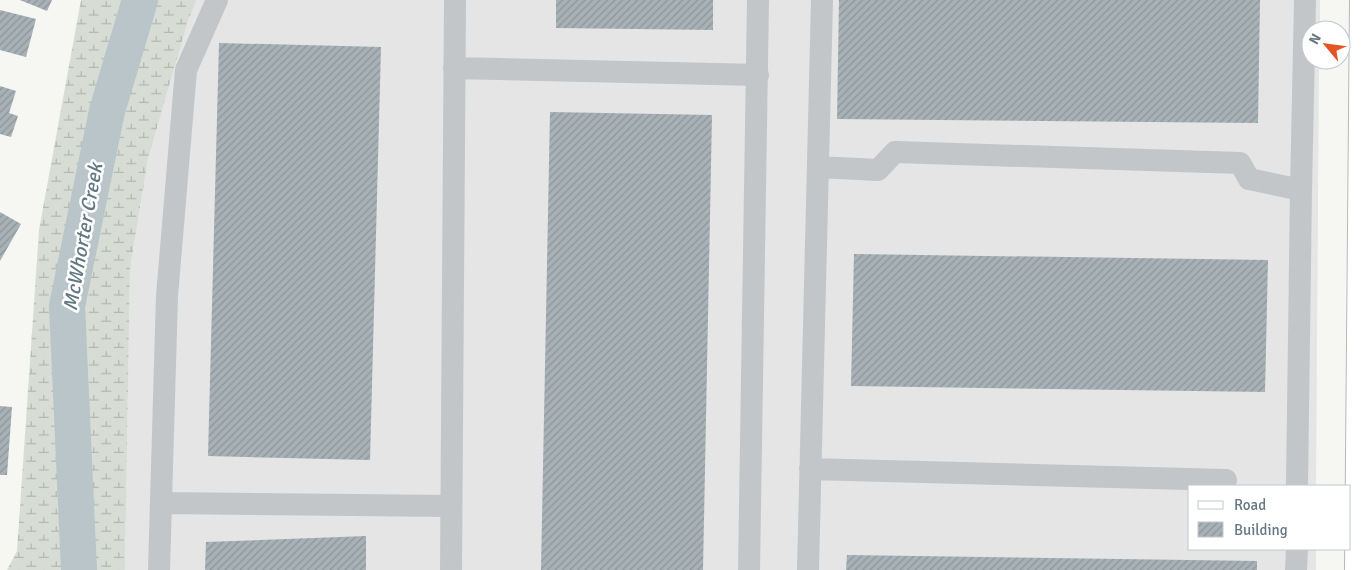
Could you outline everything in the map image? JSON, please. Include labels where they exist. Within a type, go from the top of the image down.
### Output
[{"type":"main road","points":[[1359,570],[1364,0]]},
{"type":"main road","points":[[1360,462],[1371,417]]},
{"type":"lane","points":[[159,570],[167,296],[186,70],[217,0]]},
{"type":"lane","points":[[451,570],[455,0]]},
{"type":"lane","points":[[749,570],[758,0]]},
{"type":"lane","points":[[808,570],[822,0]]},
{"type":"lane","points":[[1297,485],[1305,0]]},
{"type":"lane","points":[[454,68],[758,76]]},
{"type":"lane","points":[[818,167],[878,170],[895,152],[1240,163],[1249,179],[1301,190]]},
{"type":"lane","points":[[810,469],[1226,480]]},
{"type":"lane","points":[[161,503],[451,506]]},
{"type":"lane","points":[[1296,570],[1297,550]]},
{"type":"shaded area","points":[[197,0],[1320,0],[1320,20],[1301,20],[1301,70],[1319,70],[1316,485],[1188,485],[1188,550],[1316,550],[1316,570],[125,570],[130,269],[148,159],[188,21]]},
{"type":"green space","points":[[81,0],[197,0],[188,21],[148,159],[130,269],[125,570],[7,570],[17,551],[39,230]]},
{"type":"building","points":[[20,0],[52,0],[47,11]]},
{"type":"building","points":[[556,0],[713,0],[713,30],[556,28]]},
{"type":"building","points":[[839,0],[1260,0],[1258,123],[837,119]]},
{"type":"building","points":[[0,10],[36,19],[26,57],[0,50]]},
{"type":"building","points":[[219,43],[381,47],[370,460],[208,456]]},
{"type":"building","points":[[0,86],[16,91],[9,113],[18,116],[11,137],[0,134]]},
{"type":"building","points":[[550,112],[712,115],[703,570],[541,570]]},
{"type":"building","points":[[0,212],[21,224],[0,261]]},
{"type":"building","points":[[854,254],[1268,260],[1265,392],[851,386]]},
{"type":"building","points":[[0,406],[12,407],[7,475],[0,475]]},
{"type":"building","points":[[366,536],[366,570],[205,570],[206,542]]},
{"type":"building","points":[[847,555],[1257,561],[1257,570],[846,570]]},
{"type":"waterway","name":"McWhorter Creek","points":[[79,570],[67,306],[107,111],[140,0]]}]
